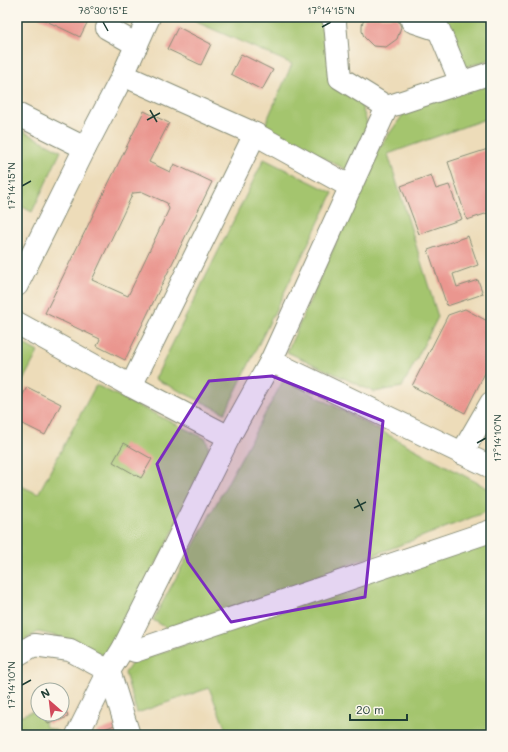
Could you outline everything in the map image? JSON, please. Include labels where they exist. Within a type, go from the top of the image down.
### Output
[{"type":"lane","points":[[17,285],[84,148],[123,75],[149,17]]},
{"type":"lane","points":[[332,17],[335,24],[340,78],[387,106],[491,73]]},
{"type":"lane","points":[[412,21],[439,30],[461,83]]},
{"type":"lane","points":[[106,28],[137,45]]},
{"type":"lane","points":[[123,75],[255,134],[351,187]]},
{"type":"lane","points":[[77,735],[109,671],[124,647],[229,437],[271,361],[387,106]]},
{"type":"lane","points":[[17,114],[84,148]]},
{"type":"lane","points":[[131,386],[255,134]]},
{"type":"lane","points":[[17,323],[131,386],[229,437]]},
{"type":"lane","points":[[271,361],[491,467]]},
{"type":"lane","points":[[462,453],[491,403]]},
{"type":"lane","points":[[124,647],[135,651],[491,531]]},
{"type":"lane","points":[[17,655],[34,645],[70,650],[109,671],[129,735]]},
{"type":"highlighted area","points":[[272,376],[383,421],[365,597],[231,622],[188,562],[157,464],[209,381]]},
{"type":"green space","points":[[185,17],[325,17],[360,101],[368,126],[347,170],[264,127],[292,64]]},
{"type":"green space","points":[[441,17],[491,17],[491,59],[463,68]]},
{"type":"green space","points":[[491,81],[491,117],[388,154],[438,317],[402,387],[374,392],[287,352],[377,151],[407,109]]},
{"type":"green space","points":[[17,128],[61,151],[32,212],[17,204]]},
{"type":"green space","points":[[264,159],[333,193],[225,413],[155,379]]},
{"type":"green space","points":[[17,340],[38,352],[17,392]]},
{"type":"green space","points":[[284,379],[491,490],[491,510],[174,632],[153,620]]},
{"type":"green space","points":[[96,385],[206,439],[211,457],[108,658],[61,637],[38,632],[17,645],[17,484],[38,494]]},
{"type":"green space","points":[[491,538],[491,735],[228,735],[209,688],[137,713],[125,673],[132,663]]},
{"type":"green space","points":[[30,712],[30,722],[44,722],[46,727],[59,732],[58,735],[17,735],[17,717]]},
{"type":"building","points":[[38,17],[90,17],[80,37]]},
{"type":"building","points":[[365,17],[397,17],[401,27],[397,39],[386,47],[373,46],[364,37],[362,31],[362,25]]},
{"type":"building","points":[[178,27],[211,44],[201,65],[167,49]]},
{"type":"building","points":[[241,54],[273,70],[262,90],[231,74]]},
{"type":"building","points":[[144,111],[169,123],[149,162],[170,172],[174,164],[212,182],[125,360],[97,346],[100,339],[45,313]],"holes":[[[143,192],[167,203],[169,209],[128,296],[92,280],[133,193]]]},
{"type":"building","points":[[491,148],[491,212],[467,220],[448,162]]},
{"type":"building","points":[[431,175],[436,189],[449,185],[462,219],[419,234],[401,186]]},
{"type":"building","points":[[468,236],[478,265],[453,274],[457,287],[478,280],[483,294],[447,306],[428,250]]},
{"type":"building","points":[[465,309],[491,323],[491,361],[465,413],[412,386],[448,315]]},
{"type":"building","points":[[27,387],[61,404],[45,435],[17,421],[17,406]]},
{"type":"building","points":[[124,443],[152,459],[141,478],[113,462]]},
{"type":"building","points":[[115,725],[119,735],[97,735],[96,732]]}]
